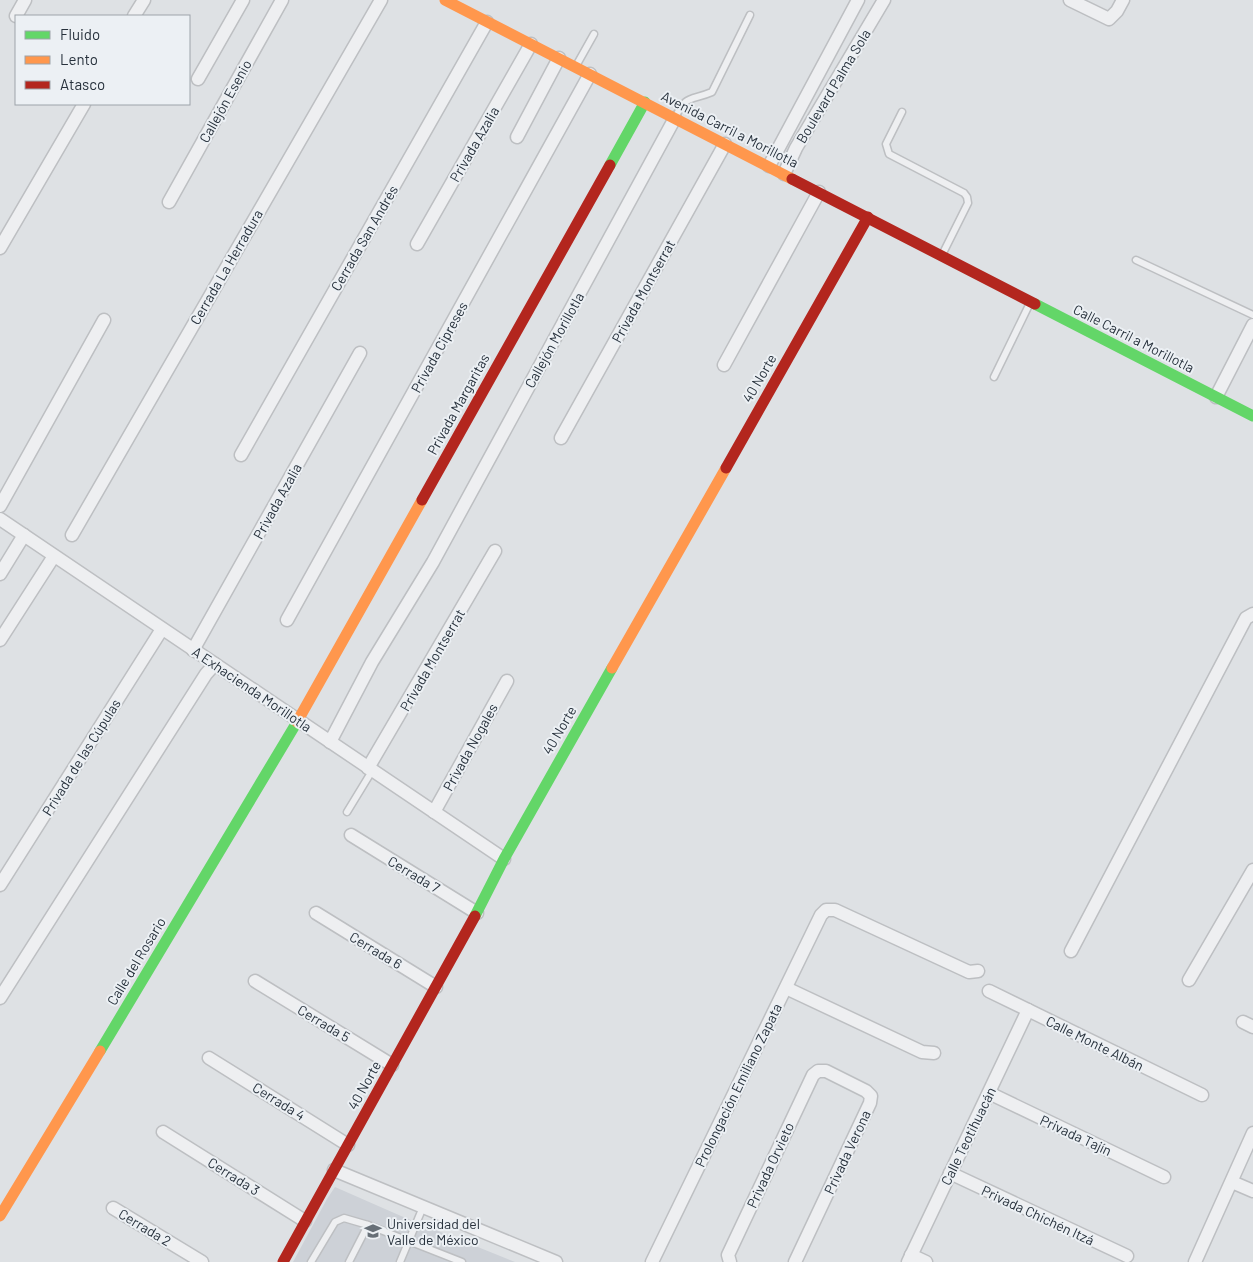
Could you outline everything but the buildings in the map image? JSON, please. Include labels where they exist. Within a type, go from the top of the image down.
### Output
[{"type":"street","points":[[17,15],[25,0]]},
{"type":"street","points":[[135,15],[144,0]]},
{"type":"street","points":[[198,79],[244,0]]},
{"type":"street","name":"Callejón Esenio","points":[[168,202],[282,0]]},
{"type":"street","name":"Cerrada La Herradura","points":[[72,534],[381,0]]},
{"type":"street","name":"Avenida Carril a Morillotla","points":[[445,0],[1001,287]]},
{"type":"street","name":"Boulevard Palma Sola","points":[[769,166],[858,0]]},
{"type":"street","name":"Boulevard Palma Sola","points":[[784,174],[808,128],[884,0]]},
{"type":"street","points":[[1070,0],[1109,19],[1117,11],[1123,0]]},
{"type":"street","name":"Cerrada San Andrés","points":[[242,455],[487,22]]},
{"type":"street","name":"Privada Azalia","points":[[417,244],[531,44]]},
{"type":"street","points":[[517,137],[558,58]]},
{"type":"street","name":"Privada Cipreses","points":[[287,620],[590,74]]},
{"type":"street","name":"Privada Margaritas","points":[[298,721],[645,102]]},
{"type":"street","points":[[0,248],[83,105]]},
{"type":"street","name":"Callejón Morillotla","points":[[330,742],[372,662],[433,562],[675,118]]},
{"type":"street","points":[[792,121],[808,128]]},
{"type":"street","name":"Privada Montserrat","points":[[561,438],[725,144]]},
{"type":"street","points":[[724,365],[819,192]]},
{"type":"street","name":"40 Norte","points":[[283,1262],[477,913],[504,859],[868,217]]},
{"type":"street","name":"Calle Carril a Morillotla","points":[[1001,287],[1253,416]]},
{"type":"street","points":[[0,506],[104,320]]},
{"type":"street","points":[[1216,396],[1253,325]]},
{"type":"street","name":"Privada Azalia","points":[[193,650],[360,353]]},
{"type":"street","name":"A Exhacienda Morillotla","points":[[0,519],[504,859]]},
{"type":"street","points":[[0,574],[24,536]]},
{"type":"street","name":"Privada Montserrat","points":[[370,769],[496,551]]},
{"type":"street","points":[[0,640],[54,556]]},
{"type":"street","points":[[1071,951],[1246,618],[1253,614]]},
{"type":"street","name":"Privada de las Cúpulas","points":[[0,885],[162,629]]},
{"type":"street","points":[[0,998],[214,664]]},
{"type":"street","name":"Privada Nogales","points":[[434,812],[507,681]]},
{"type":"street","name":"Calle del Rosario","points":[[0,1216],[298,721]]},
{"type":"street","name":"Cerrada 7","points":[[351,835],[477,913]]},
{"type":"street","points":[[1189,980],[1253,870]]},
{"type":"street","name":"Prolongación Emiliano Zapata","points":[[652,1262],[821,915],[826,910],[835,910],[969,972],[978,971]]},
{"type":"street","name":"Cerrada 6","points":[[316,913],[436,987]]},
{"type":"street","name":"Cerrada 5","points":[[255,981],[392,1065]]},
{"type":"street","points":[[786,988],[922,1052],[934,1053]]},
{"type":"street","name":"Calle Monte Albán","points":[[989,991],[1202,1095]]},
{"type":"street","name":"Calle Teotihuacán","points":[[910,1258],[1028,1010]]},
{"type":"street","name":"Cerrada 4","points":[[209,1058],[348,1145]]},
{"type":"street","name":"Privada Orvieto","points":[[730,1262],[728,1255],[813,1075],[818,1071]]},
{"type":"street","name":"Privada Verona","points":[[795,1262],[870,1103],[871,1096],[866,1091],[826,1071],[818,1071]]},
{"type":"street","name":"Privada Tajín","points":[[989,1094],[1164,1176]]},
{"type":"street","name":"Cerrada 3","points":[[163,1132],[305,1221]]},
{"type":"street","points":[[1195,1262],[1253,1134]]},
{"type":"street","points":[[334,1170],[556,1262]]},
{"type":"street","name":"Privada Chichén Itzá","points":[[950,1174],[1127,1256]]},
{"type":"street","points":[[1232,1182],[1253,1191]]},
{"type":"street","name":"Cerrada 2","points":[[113,1208],[202,1262]]},
{"type":"street","points":[[910,1258],[926,1262]]},
{"type":"lane","points":[[675,118],[681,106],[689,99],[712,92],[750,15]]},
{"type":"lane","points":[[575,67],[594,34]]},
{"type":"lane","points":[[902,112],[886,144],[889,154],[964,193],[967,197],[968,203],[942,255]]},
{"type":"lane","points":[[1136,260],[1253,315]]},
{"type":"lane","points":[[994,377],[1031,302]]},
{"type":"lane","points":[[347,812],[370,769]]},
{"type":"lane","points":[[400,1262],[423,1207]]},
{"type":"lane","points":[[311,1262],[335,1222],[344,1218],[410,1240],[462,1262]]},
{"type":"lane","points":[[349,1262],[368,1225]]},
{"type":"shaded area","name":"Universidad del Valle de México","points":[[335,1187],[401,1216],[515,1262],[293,1262]]},
{"type":"traffic: fast","points":[[610,165],[645,102]]},
{"type":"traffic: fast","points":[[1035,304],[1253,416]]},
{"type":"traffic: fast","points":[[475,916],[504,859],[612,668]]},
{"type":"traffic: fast","points":[[100,1051],[297,722]]},
{"type":"traffic: slow","points":[[445,0],[792,179]]},
{"type":"traffic: slow","points":[[612,668],[726,468]]},
{"type":"traffic: slow","points":[[297,722],[422,500]]},
{"type":"traffic: slow","points":[[0,1216],[100,1051]]},
{"type":"traffic: jam","points":[[422,500],[610,165]]},
{"type":"traffic: jam","points":[[792,179],[1035,304]]},
{"type":"traffic: jam","points":[[726,468],[868,217]]},
{"type":"traffic: jam","points":[[283,1262],[475,916]]},
{"type":"place","name":"Universidad del Valle de México","points":[[373,1231]]}]
